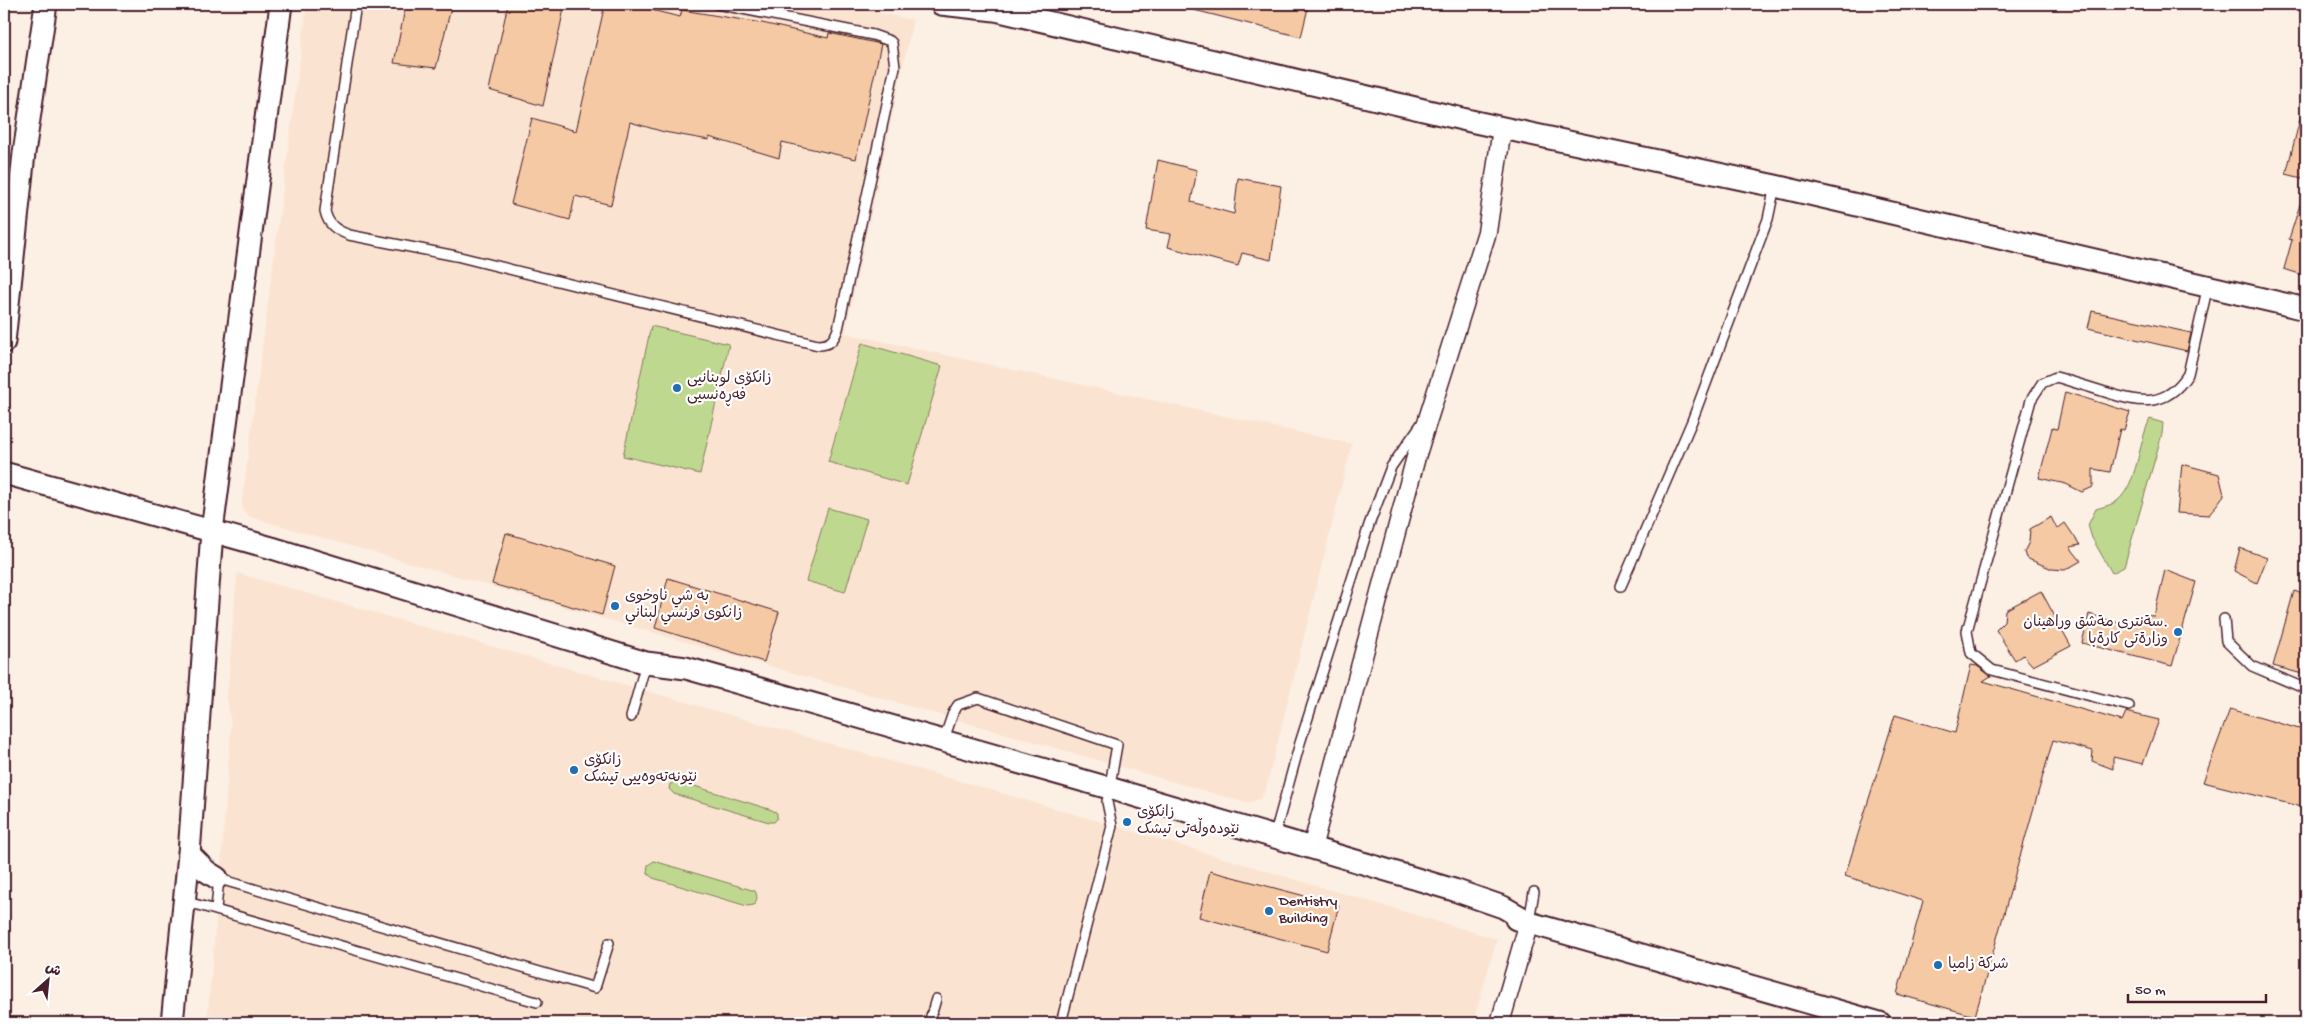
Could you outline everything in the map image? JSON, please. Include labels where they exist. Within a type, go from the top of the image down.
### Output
[{"type":"street","points":[[4,342],[24,154],[46,4]]},
{"type":"street","points":[[172,1023],[188,861],[212,531],[281,4]]},
{"type":"street","points":[[941,4],[1000,11]]},
{"type":"street","points":[[980,4],[1000,11],[1502,128],[1775,186],[2306,309]]},
{"type":"street","points":[[1312,848],[1416,457],[1487,232],[1502,128]]},
{"type":"street","points":[[4,473],[272,548],[646,663],[682,680],[1312,848],[1473,896],[1503,907],[1530,922]]},
{"type":"street","points":[[646,663],[686,668],[943,742],[1451,902],[1530,922],[1880,1023]]},
{"type":"street","points":[[188,861],[202,867],[218,878]]},
{"type":"street","points":[[1500,1023],[1530,922]]},
{"type":"lane","points":[[356,4],[325,211],[330,224],[336,230],[349,235],[465,258],[818,345],[828,344],[832,341],[838,329],[893,77],[895,67],[892,44],[890,41],[873,36],[717,4]]},
{"type":"lane","points":[[1621,586],[1692,421],[1768,218],[1775,186]]},
{"type":"lane","points":[[2129,706],[1992,670],[1971,653],[1967,631],[2031,400],[2042,383],[2056,377],[2129,400],[2143,402],[2165,397],[2180,387],[2188,374],[2208,285]]},
{"type":"lane","points":[[1274,837],[1300,743],[1369,525],[1391,467],[1430,413]]},
{"type":"lane","points":[[2224,619],[2226,641],[2252,666],[2306,689]]},
{"type":"lane","points":[[631,717],[646,663]]},
{"type":"lane","points":[[943,742],[952,713],[958,705],[978,698],[1117,745],[1108,795],[1112,826],[1060,1023]]},
{"type":"lane","points":[[216,909],[218,878],[596,988],[609,943]]},
{"type":"lane","points":[[1530,922],[1534,892]]},
{"type":"lane","points":[[183,900],[537,1002]]},
{"type":"lane","points":[[929,1023],[936,998]]},
{"type":"shaded area","name":"زانکۆی لوبنانیی فەڕەنسیی","points":[[307,4],[838,4],[913,20],[845,333],[1352,444],[1266,789],[1260,799],[1247,803],[250,517],[243,511],[242,502]]},
{"type":"shaded area","name":"زانکۆی نێونەتەوەییی تیشک","points":[[237,573],[1074,814],[1497,939],[1473,1023],[207,1023],[231,726],[227,697]]},
{"type":"green space","points":[[651,326],[729,344],[700,474],[623,456]]},
{"type":"green space","points":[[862,343],[942,366],[907,485],[828,462]]},
{"type":"green space","points":[[2150,419],[2163,423],[2162,434],[2124,567],[2112,573],[2092,538],[2088,525],[2096,509],[2110,505],[2124,494],[2134,474]]},
{"type":"green space","points":[[828,508],[867,519],[845,592],[806,581]]},
{"type":"green space","points":[[678,781],[772,810],[777,813],[777,819],[774,822],[769,822],[674,794],[669,789],[670,784]]},
{"type":"green space","points":[[654,861],[755,891],[756,902],[754,905],[747,906],[653,878],[647,873],[648,865]]},
{"type":"building","points":[[406,4],[452,4],[436,68],[394,63]]},
{"type":"building","points":[[508,4],[565,4],[543,106],[489,90]]},
{"type":"building","points":[[605,4],[627,4],[680,17],[682,10],[762,23],[828,38],[829,33],[881,44],[856,159],[782,142],[779,158],[709,137],[709,140],[664,132],[630,122],[611,205],[575,196],[570,220],[511,204],[532,118],[576,131]]},
{"type":"building","points":[[1190,4],[1309,4],[1301,37],[1190,9]]},
{"type":"building","points":[[2301,115],[2306,116],[2306,179],[2286,174]]},
{"type":"building","points":[[1158,160],[1197,170],[1191,202],[1234,214],[1238,178],[1281,186],[1271,260],[1242,253],[1238,266],[1168,247],[1171,234],[1146,230]]},
{"type":"building","points":[[2303,195],[2306,196],[2306,276],[2284,269],[2292,240],[2289,239]]},
{"type":"building","points":[[2092,311],[2191,333],[2187,351],[2088,328]]},
{"type":"building","points":[[2065,392],[2130,412],[2124,430],[2120,429],[2110,472],[2093,469],[2093,487],[2082,492],[2066,484],[2039,478],[2052,428],[2057,429]]},
{"type":"building","points":[[2182,464],[2219,474],[2224,495],[2209,515],[2177,513]]},
{"type":"building","points":[[2051,517],[2057,529],[2065,523],[2080,545],[2070,547],[2081,561],[2065,570],[2052,569],[2026,558],[2024,552],[2029,542],[2030,529]]},
{"type":"building","points":[[506,533],[615,566],[602,615],[492,584]]},
{"type":"building","points":[[2240,548],[2267,558],[2257,583],[2234,571]]},
{"type":"building","points":[[2165,570],[2196,582],[2172,666],[2082,643],[2089,614],[2132,627],[2139,615],[2154,616]]},
{"type":"building","points":[[668,578],[779,612],[764,662],[655,628]]},
{"type":"building","points":[[2041,591],[2071,646],[2033,666],[2023,655],[2015,660],[1996,630],[2004,622],[2005,610]]},
{"type":"building","points":[[2294,591],[2306,595],[2306,675],[2273,666]]},
{"type":"building","points":[[1971,665],[1977,666],[1991,676],[1983,681],[2122,721],[2126,712],[2159,720],[2143,764],[2113,757],[2113,769],[2092,761],[2093,751],[2053,740],[1975,1016],[1897,994],[1923,901],[1845,876],[1895,715],[1955,733]]},
{"type":"building","points":[[2230,709],[2306,731],[2306,808],[2203,782]]},
{"type":"building","name":"Dentistry Building","points":[[1210,871],[1339,905],[1327,951],[1199,917]]},
{"type":"place","name":"زانکۆی لوبنانیی فەڕەنسیی","points":[[677,388]]},
{"type":"place","name":"به شي ناوخوى زانكوى فرنسي لبناني","points":[[615,606]]},
{"type":"place","name":"سةنترى مةشق وراهينان. وزارةتى كارةبا","points":[[2178,632]]},
{"type":"place","name":"زانکۆی نێونەتەوەییی تیشک","points":[[574,770]]},
{"type":"place","name":"زانکۆی نێودەوڵەتی تیشک","points":[[1127,822]]},
{"type":"place","name":"Dentistry Building","points":[[1269,911]]},
{"type":"place","name":"شركة زاميا","points":[[1938,965]]}]
